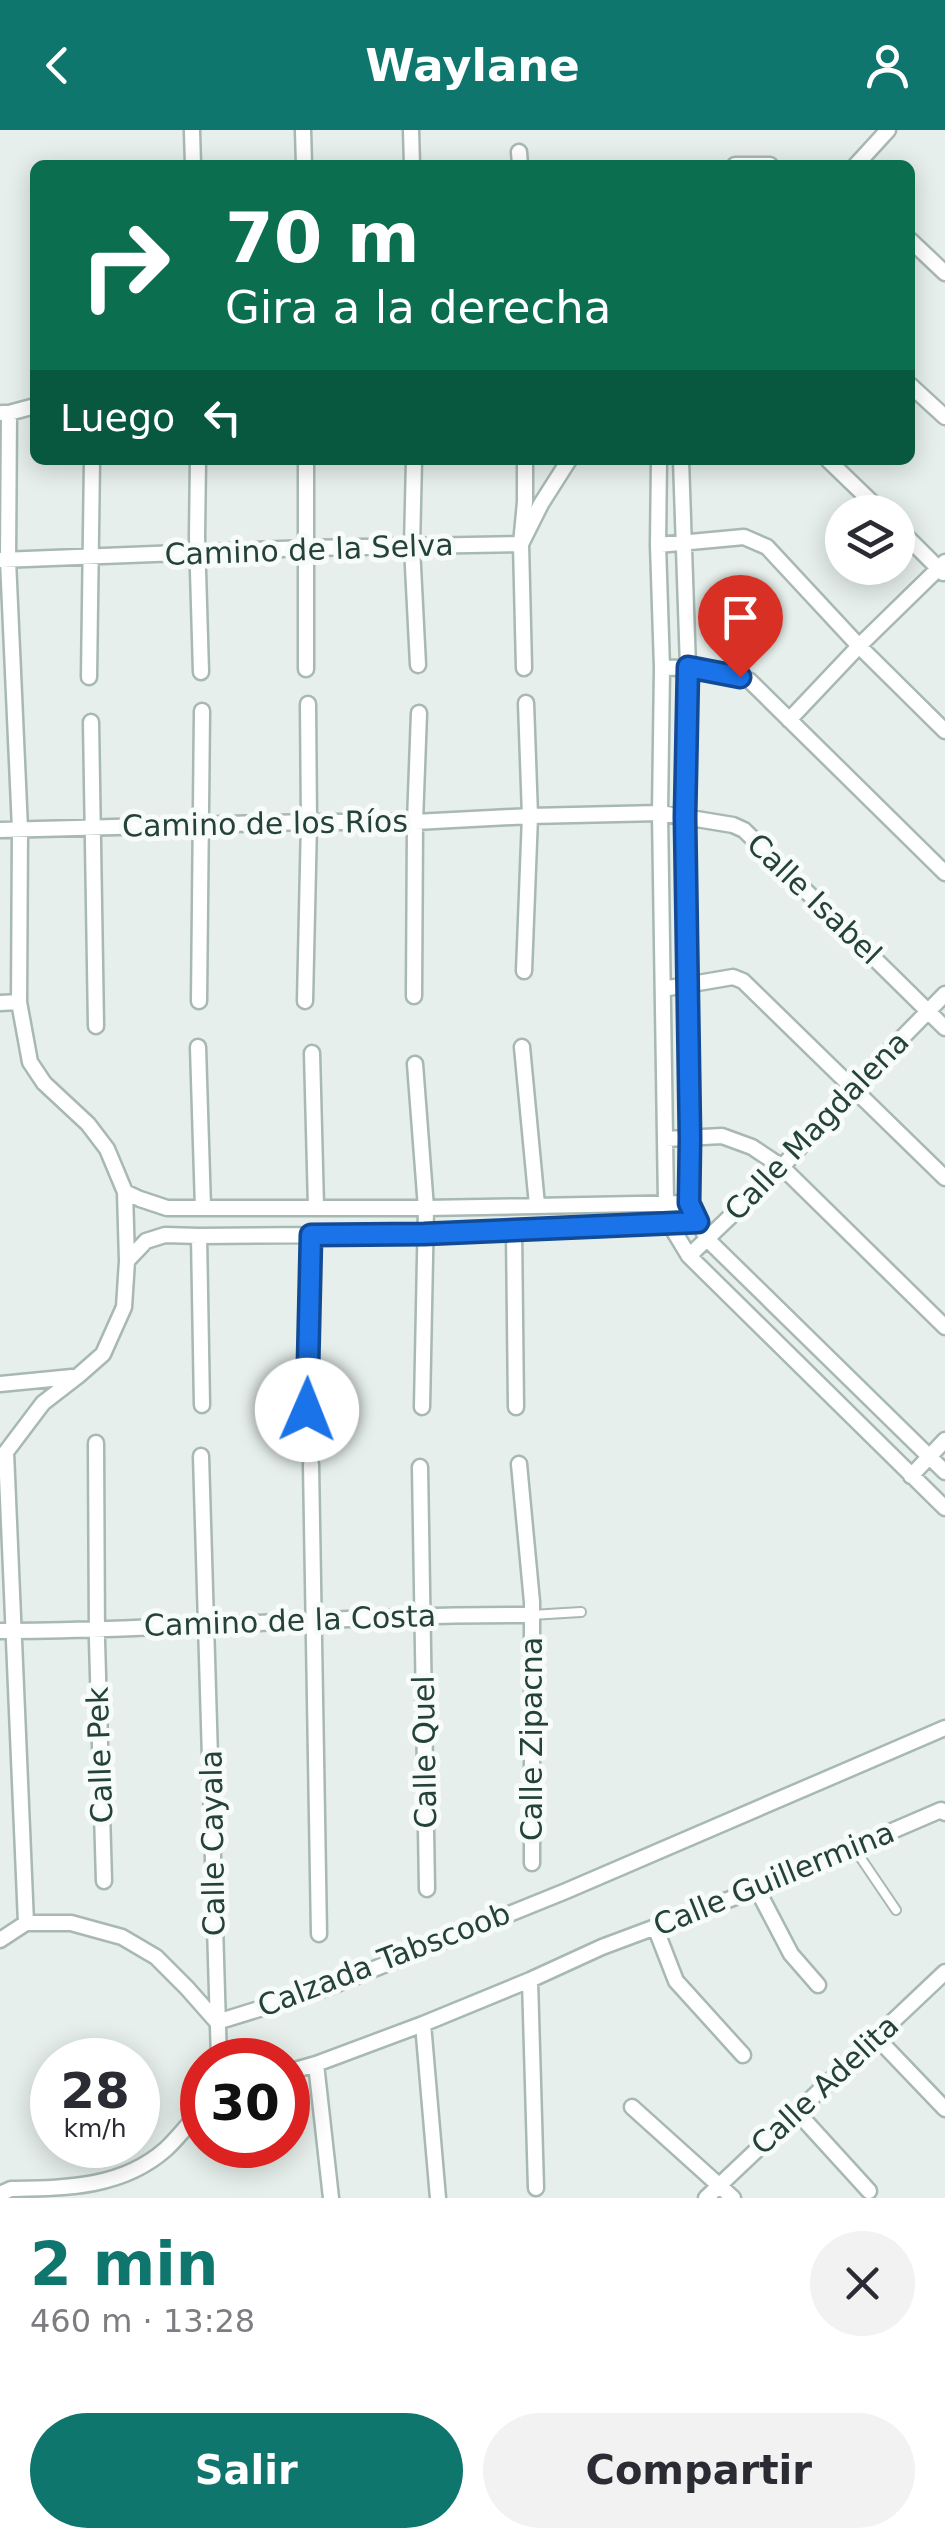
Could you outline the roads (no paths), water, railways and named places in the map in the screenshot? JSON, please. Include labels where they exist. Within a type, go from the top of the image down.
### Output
[{"type":"street","points":[[303,130],[304,160]]},
{"type":"street","points":[[411,130],[412,160]]},
{"type":"street","points":[[861,160],[888,130]]},
{"type":"street","points":[[192,131],[193,160]]},
{"type":"street","points":[[915,245],[945,273]]},
{"type":"street","points":[[915,389],[945,418]]},
{"type":"street","points":[[0,1940],[26,1923],[7,1631],[3,1450],[43,1403],[102,1354],[124,1308],[127,1260],[126,1192],[106,1148],[88,1124],[44,1083],[30,1062],[19,1002],[20,829],[4,560],[5,413],[30,407]]},
{"type":"street","points":[[89,678],[92,465]]},
{"type":"street","points":[[198,465],[201,672]]},
{"type":"street","points":[[306,465],[306,669]]},
{"type":"street","points":[[414,465],[412,547],[418,665]]},
{"type":"street","points":[[524,668],[521,544],[525,465]]},
{"type":"street","points":[[521,544],[566,465]]},
{"type":"street","points":[[660,465],[660,813],[669,1224],[689,1256],[945,1508]]},
{"type":"street","points":[[680,465],[688,667],[685,817],[689,1203],[706,1239],[945,1472]]},
{"type":"street","points":[[833,465],[864,495]]},
{"type":"street","points":[[658,544],[744,537],[767,547],[945,731]]},
{"type":"street","points":[[789,720],[859,646],[943,568],[915,543]]},
{"type":"street","name":"Camino de la Selva","points":[[4,560],[521,544]]},
{"type":"street","points":[[662,668],[688,667],[746,678],[945,872]]},
{"type":"street","points":[[524,972],[530,816],[526,703]]},
{"type":"street","points":[[305,1001],[308,704]]},
{"type":"street","points":[[199,1001],[202,711]]},
{"type":"street","points":[[414,996],[419,712]]},
{"type":"street","points":[[91,722],[96,1026]]},
{"type":"street","name":"Camino de los Ríos","points":[[0,830],[660,813]]},
{"type":"street","name":"Calle Isabel","points":[[660,813],[744,830],[945,1028]]},
{"type":"street","points":[[663,989],[734,977],[743,981],[945,1178]]},
{"type":"street","name":"Calle Magdalena","points":[[689,1256],[782,1167],[945,994]]},
{"type":"street","points":[[0,1003],[19,1002]]},
{"type":"street","points":[[522,1047],[537,1206]]},
{"type":"street","points":[[198,1048],[203,1208]]},
{"type":"street","points":[[312,1054],[316,1207]]},
{"type":"street","points":[[415,1064],[426,1208],[422,1407]]},
{"type":"street","points":[[665,1139],[722,1136],[752,1146],[782,1167],[945,1327]]},
{"type":"street","points":[[126,1192],[167,1208],[689,1203]]},
{"type":"street","points":[[127,1260],[146,1241],[164,1234],[424,1234],[698,1222]]},
{"type":"street","points":[[514,1231],[516,1407]]},
{"type":"street","points":[[307,1410],[311,1235]]},
{"type":"street","points":[[199,1236],[202,1405]]},
{"type":"street","points":[[0,1384],[78,1376]]},
{"type":"street","points":[[912,1476],[945,1440]]},
{"type":"street","name":"Calle Pek","points":[[96,1443],[104,1881]]},
{"type":"street","name":"Calle Cayala","points":[[200,1456],[218,2038]]},
{"type":"street","points":[[311,1464],[319,1934]]},
{"type":"street","name":"Calle Zipacna","points":[[519,1464],[531,1615],[532,1863]]},
{"type":"street","name":"Calle Quel","points":[[420,1467],[427,1889]]},
{"type":"street","name":"Camino de la Costa","points":[[7,1631],[207,1627],[423,1614],[531,1615]]},
{"type":"street","name":"Calzada Tabscoob","points":[[26,1923],[71,1923],[122,1937],[156,1957],[217,2022],[327,1988],[945,1728]]},
{"type":"street","name":"Calle Guillermina","points":[[310,2066],[423,2024],[602,1947],[758,1889],[942,1810],[945,1813]]},
{"type":"street","points":[[758,1889],[791,1954],[818,1985]]},
{"type":"street","points":[[655,1927],[676,1981],[743,2055]]},
{"type":"street","name":"Calle Adelita","points":[[706,2198],[945,1972]]},
{"type":"street","points":[[530,1980],[536,2188]]},
{"type":"street","points":[[423,2024],[438,2198]]},
{"type":"street","points":[[877,2038],[945,2109]]},
{"type":"street","points":[[316,2064],[331,2198]]},
{"type":"street","points":[[632,2107],[733,2198]]},
{"type":"street","points":[[797,2112],[869,2190]]},
{"type":"street","points":[[4,2189],[92,2185],[133,2172],[165,2150],[180,2133]]},
{"type":"lane","name":"Camino de la Costa","points":[[531,1615],[581,1612]]},
{"type":"lane","points":[[854,1848],[896,1910]]}]
